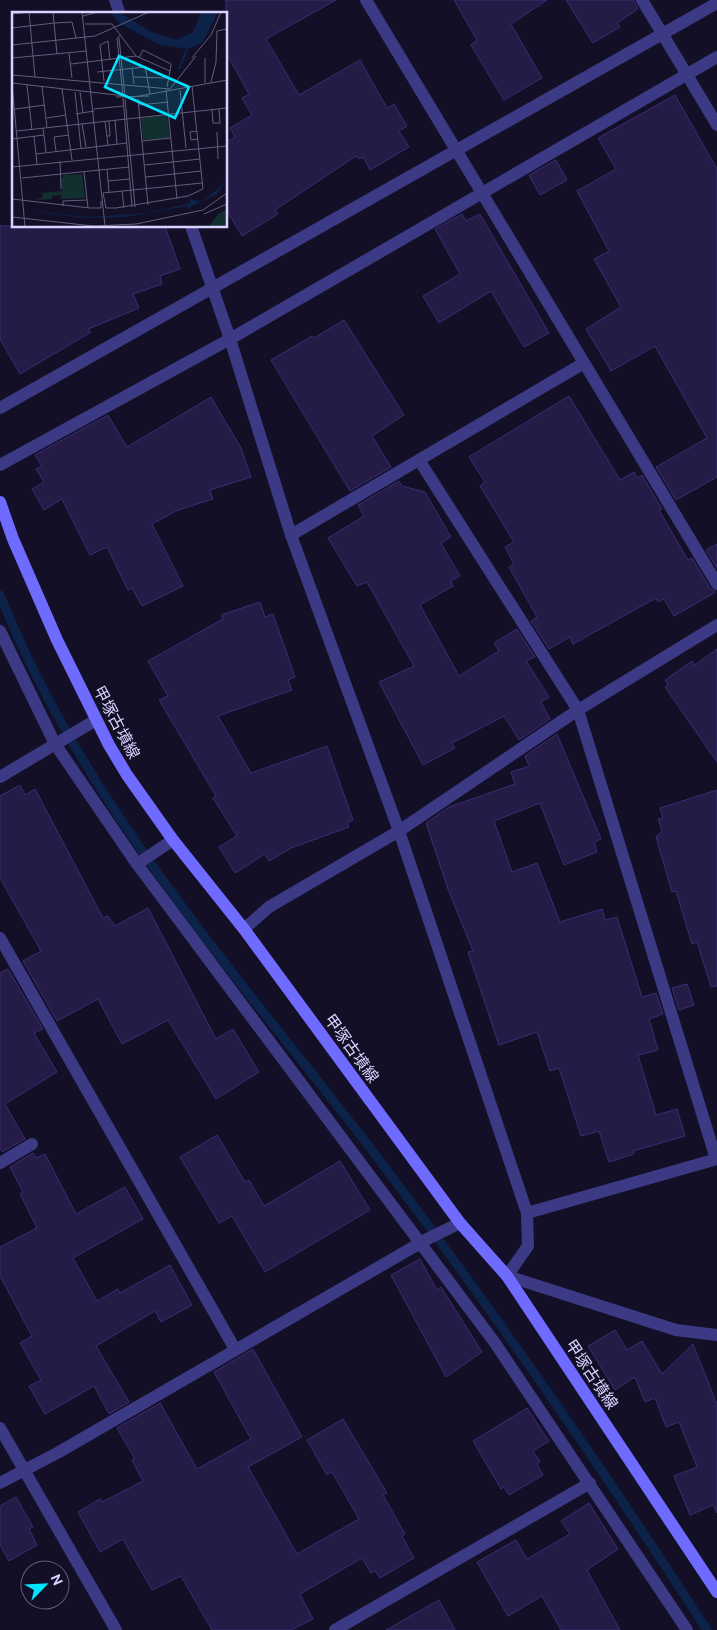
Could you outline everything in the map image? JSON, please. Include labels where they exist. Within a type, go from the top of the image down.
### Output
[{"type":"main road","name":"甲塚古墳線","points":[[0,502],[13,539],[57,640],[96,720],[127,775],[173,840],[244,929],[460,1223],[507,1276],[717,1592]]},
{"type":"street","points":[[366,0],[717,584]]},
{"type":"street","points":[[642,0],[717,125]]},
{"type":"street","points":[[0,408],[717,3]]},
{"type":"street","points":[[0,465],[230,339],[717,58]]},
{"type":"street","points":[[192,228],[230,339],[291,536],[399,831],[527,1213],[528,1246],[507,1276],[676,1330],[717,1335]]},
{"type":"street","points":[[291,536],[584,363]]},
{"type":"street","points":[[419,460],[578,710],[717,1159],[527,1213]]},
{"type":"street","points":[[244,929],[269,907],[399,831],[578,710],[717,625]]},
{"type":"street","points":[[0,631],[60,741],[141,862],[425,1240],[687,1630]]},
{"type":"street","points":[[0,777],[96,720]]},
{"type":"street","points":[[141,862],[173,840]]},
{"type":"street","points":[[0,938],[235,1349]]},
{"type":"street","points":[[0,1163],[32,1144]]},
{"type":"street","points":[[0,1483],[425,1240],[460,1223]]},
{"type":"street","points":[[0,1428],[116,1630]]},
{"type":"street","points":[[335,1630],[590,1483]]},
{"type":"building","points":[[226,0],[336,0],[266,39],[299,95],[360,60],[387,108],[394,104],[407,126],[399,131],[409,147],[370,170],[363,157],[359,159],[356,156],[275,210],[278,214],[242,236],[228,212],[228,141],[235,137],[230,128],[252,115],[242,98],[249,94],[228,57],[228,12],[226,12]]},
{"type":"building","points":[[454,0],[547,0],[511,24],[542,78],[504,100],[471,45],[477,40]]},
{"type":"building","points":[[566,0],[634,0],[638,9],[617,23],[620,27],[593,43]]},
{"type":"building","points":[[675,95],[717,169],[717,477],[676,500],[656,467],[707,438],[655,346],[611,371],[586,329],[621,307],[594,259],[609,251],[577,191],[616,169],[598,138]]},
{"type":"building","points":[[556,160],[567,180],[540,195],[529,175]]},
{"type":"building","points":[[462,214],[466,221],[480,214],[549,333],[524,347],[491,291],[439,323],[423,296],[460,274],[435,229]]},
{"type":"building","points":[[0,226],[12,226],[12,228],[166,228],[180,269],[160,276],[162,284],[133,294],[139,308],[88,329],[91,332],[20,374],[0,339]]},
{"type":"building","points":[[344,320],[404,415],[372,436],[391,467],[350,491],[271,360]]},
{"type":"building","points":[[569,396],[620,480],[634,472],[637,478],[642,475],[662,509],[659,510],[688,560],[692,558],[710,588],[716,592],[674,616],[664,599],[658,602],[656,598],[573,644],[570,637],[549,649],[531,621],[537,617],[509,567],[514,564],[505,547],[514,542],[480,486],[485,482],[469,457]]},
{"type":"building","points":[[211,397],[241,448],[251,477],[210,490],[213,499],[178,510],[152,524],[183,586],[142,606],[132,588],[128,590],[107,547],[90,555],[62,499],[44,510],[32,489],[44,482],[36,469],[42,466],[35,455],[108,415],[127,447]]},
{"type":"building","points":[[399,481],[402,486],[425,492],[451,537],[441,543],[460,576],[451,581],[453,586],[420,605],[459,676],[499,651],[494,643],[517,629],[535,657],[526,661],[549,697],[541,702],[550,719],[519,740],[504,716],[452,743],[455,748],[423,765],[379,682],[414,666],[367,582],[357,586],[328,538],[364,516],[358,505]]},
{"type":"building","points":[[717,544],[717,568],[706,550]]},
{"type":"building","points":[[260,602],[265,617],[273,614],[295,677],[288,680],[292,690],[218,716],[251,773],[327,746],[353,820],[347,823],[349,827],[291,848],[269,861],[265,854],[235,873],[219,847],[237,836],[213,798],[216,796],[159,700],[168,696],[148,661],[223,619],[221,615]]},
{"type":"building","points":[[717,649],[717,762],[665,687],[668,685],[665,680],[692,661],[695,665]]},
{"type":"building","points":[[557,734],[601,839],[594,842],[597,852],[564,865],[540,803],[494,821],[512,872],[537,863],[560,922],[602,909],[605,920],[617,917],[642,997],[656,993],[663,1014],[649,1019],[658,1050],[638,1055],[656,1115],[677,1109],[685,1136],[633,1151],[634,1154],[609,1162],[599,1131],[581,1136],[559,1068],[550,1071],[537,1032],[499,1045],[468,952],[473,951],[448,889],[426,823],[449,807],[515,784],[511,772],[529,766],[525,756]]},
{"type":"building","points":[[20,785],[25,795],[35,789],[103,918],[108,916],[115,926],[148,908],[216,1039],[233,1029],[259,1072],[216,1099],[168,1020],[122,1044],[98,999],[57,1021],[23,961],[41,951],[0,878],[0,796]]},
{"type":"building","points":[[717,790],[717,986],[711,987],[697,942],[692,944],[676,891],[672,892],[656,837],[662,831],[658,819],[663,818],[660,808]]},
{"type":"building","points":[[8,969],[43,1029],[34,1033],[57,1072],[5,1104],[25,1139],[2,1152],[0,1148],[0,973]]},
{"type":"building","points":[[687,984],[694,1005],[679,1010],[672,988]]},
{"type":"building","points":[[217,1135],[245,1182],[249,1180],[264,1206],[340,1161],[370,1210],[265,1272],[232,1216],[219,1223],[180,1157]]},
{"type":"building","points":[[33,1153],[36,1158],[45,1154],[76,1214],[125,1187],[143,1219],[73,1258],[97,1301],[118,1289],[120,1293],[170,1265],[192,1305],[161,1322],[155,1311],[96,1346],[129,1402],[109,1414],[94,1386],[45,1414],[29,1386],[41,1380],[20,1343],[32,1336],[0,1276],[0,1247],[37,1228],[20,1194],[23,1192],[10,1167]]},
{"type":"building","points":[[420,1259],[437,1290],[441,1287],[482,1352],[446,1377],[391,1275]]},
{"type":"building","points":[[615,1330],[627,1350],[642,1341],[662,1374],[693,1344],[717,1404],[717,1513],[713,1505],[690,1515],[674,1476],[697,1467],[679,1422],[666,1427],[655,1398],[645,1402],[635,1377],[615,1390],[588,1346]]},
{"type":"building","points":[[253,1349],[302,1437],[248,1467],[297,1554],[359,1519],[332,1472],[327,1475],[307,1440],[343,1419],[387,1493],[383,1495],[405,1534],[402,1536],[414,1558],[380,1578],[375,1571],[371,1573],[362,1558],[300,1594],[313,1619],[291,1630],[212,1630],[181,1576],[152,1590],[123,1539],[100,1552],[78,1512],[100,1499],[102,1502],[143,1481],[132,1460],[135,1459],[117,1428],[160,1403],[197,1469],[251,1439],[214,1372]]},
{"type":"building","points":[[527,1408],[549,1441],[533,1451],[540,1462],[537,1464],[543,1475],[509,1495],[504,1487],[501,1489],[473,1441]]},
{"type":"building","points":[[16,1497],[33,1527],[29,1529],[37,1545],[9,1561],[0,1545],[0,1506]]},
{"type":"building","points":[[589,1503],[618,1549],[587,1570],[620,1630],[561,1630],[542,1596],[508,1616],[477,1562],[516,1540],[527,1559],[570,1534],[561,1521]]},
{"type":"building","points":[[439,1600],[455,1630],[386,1630]]},
{"type":"waterway","points":[[0,595],[34,671],[74,744],[118,815],[216,951],[371,1149],[458,1266],[585,1447],[707,1630]]}]
